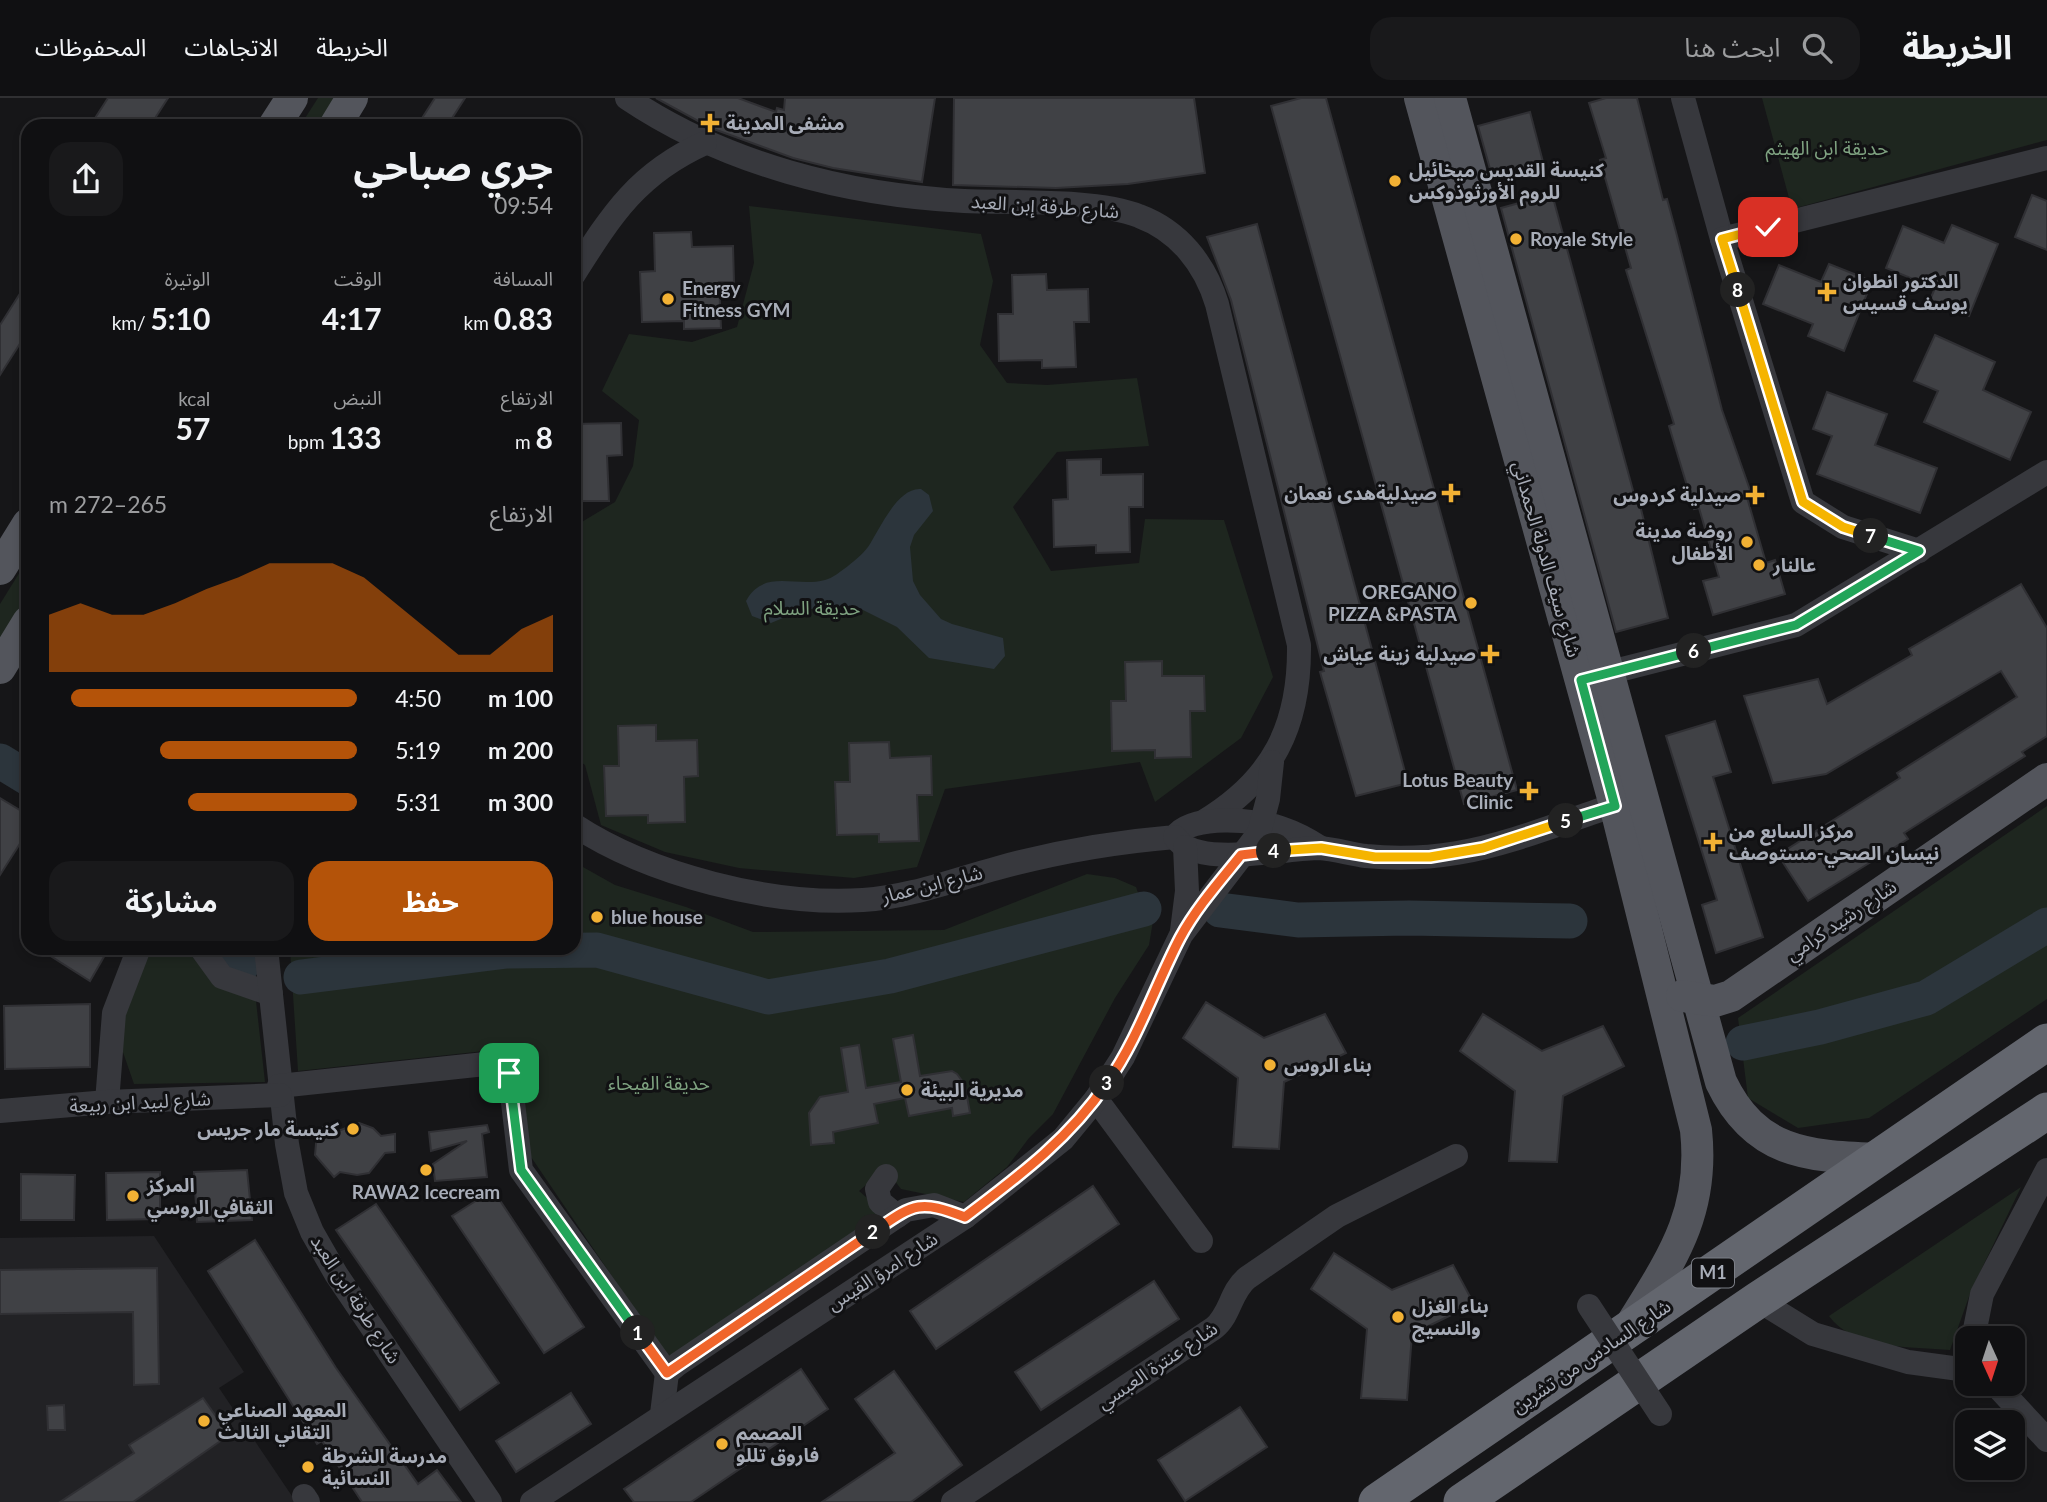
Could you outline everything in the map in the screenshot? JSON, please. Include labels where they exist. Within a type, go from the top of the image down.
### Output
[{"type":"highway","name":"شارع السادس من تشرين","points":[[1377,1502],[1624,1335],[2047,1042]]},
{"type":"highway","name":"M1","points":[[1462,1502],[1758,1300],[2047,1111]]},
{"type":"main road","points":[[278,119],[292,98]]},
{"type":"main road","points":[[339,119],[352,98]]},
{"type":"main road","name":"شارع سيف الدولة الحمداني","points":[[1420,98],[1594,676],[1701,1001],[1721,1082],[1729,1099],[1753,1127],[1784,1147],[1802,1153],[1876,1159]]},
{"type":"main road","name":"شارع سيف الدولة الحمداني","points":[[1450,98],[1594,676],[1615,806],[1696,1130],[1698,1173],[1691,1214],[1676,1254],[1624,1335]]},
{"type":"main road","points":[[0,569],[21,535]]},
{"type":"main road","points":[[0,668],[21,634]]},
{"type":"main road","name":"شارع رشيد كرامي","points":[[1661,987],[1678,996],[1701,1001],[1714,1001],[1731,996],[2047,779]]},
{"type":"street","name":"شارع طرفة إبن العبد","points":[[627,98],[663,122],[705,143],[834,184],[932,199],[1124,211],[1156,223],[1184,244],[1204,272],[1217,304],[1299,645],[1299,675],[1295,705],[1272,761],[1263,823],[1181,935]]},
{"type":"street","points":[[1683,98],[1722,239],[1803,502],[1843,527],[1919,551]]},
{"type":"street","points":[[581,264],[628,195],[663,165],[705,143]]},
{"type":"street","points":[[1722,239],[2047,158]]},
{"type":"street","points":[[1594,676],[1796,625],[2047,472]]},
{"type":"street","name":"شارع طرفة إبن العبد","points":[[1203,822],[1241,796],[1272,761]]},
{"type":"street","name":"شارع ابن عمار","points":[[581,828],[645,860],[697,878],[753,891],[827,900],[864,900],[908,893],[1052,855],[1180,842],[1206,853],[1241,855],[1321,848],[1389,857],[1457,853],[1615,806]]},
{"type":"street","name":"شارع ابن عمار","points":[[1180,842],[1184,827],[1203,822],[1263,823],[1295,833],[1321,848]]},
{"type":"street","points":[[1180,842],[1187,891],[1181,935]]},
{"type":"street","name":"شارع امرؤ القيس","points":[[531,1502],[662,1413],[965,1217],[1044,1157],[1096,1100],[1124,1057],[1181,935]]},
{"type":"street","points":[[107,1102],[114,1013],[136,955]]},
{"type":"street","points":[[206,955],[222,977],[271,994]]},
{"type":"street","name":"شارع طرفة ابن العبد","points":[[268,955],[280,1090],[296,1193],[312,1232],[337,1274],[490,1502]]},
{"type":"street","name":"شارع لبيد ابن ربيعة","points":[[0,1111],[280,1090],[504,1062],[509,1069],[521,1170],[667,1373]]},
{"type":"street","points":[[1096,1100],[1201,1241]]},
{"type":"street","name":"شارع عنترة العبسي","points":[[953,1502],[1220,1323],[1238,1287],[1269,1262],[1337,1216],[1456,1156]]},
{"type":"street","points":[[1976,1326],[1982,1294],[2047,1170]]},
{"type":"street","points":[[886,1176],[877,1189],[880,1202],[897,1216]]},
{"type":"street","points":[[662,1413],[667,1373],[897,1216],[919,1206],[934,1205],[965,1217]]},
{"type":"street","points":[[1758,1300],[1813,1334],[1908,1362],[1955,1368]]},
{"type":"street","points":[[1589,1306],[1660,1414]]},
{"type":"street","points":[[2007,1396],[2045,1433]]},
{"type":"shaded area","points":[[921,489],[929,495],[933,511],[914,535],[910,547],[913,581],[920,595],[941,619],[1003,638],[1005,656],[994,669],[929,658],[897,627],[863,610],[840,606],[802,610],[771,623],[752,616],[746,601],[753,591],[771,582],[814,582],[834,576],[866,550],[890,511],[904,495]]},
{"type":"shaded area","points":[[154,1236],[244,1372],[219,1388],[296,1502],[0,1502],[0,1238]]},
{"type":"green space","points":[[318,98],[341,98],[328,119],[304,119]]},
{"type":"green space","name":"حديقة ابن الهيثم","points":[[1762,98],[2047,98],[2047,140],[1792,209]]},
{"type":"green space","name":"حديقة السلام","points":[[749,206],[981,234],[993,281],[980,345],[1007,383],[1047,385],[1137,378],[1149,446],[1057,452],[1013,507],[1051,571],[1139,563],[1145,519],[1224,520],[1273,677],[1241,738],[1155,802],[1140,762],[945,789],[917,867],[854,878],[739,868],[665,852],[601,825],[585,765],[581,762],[581,522],[615,502],[633,466],[639,420],[602,391],[629,334],[692,342],[737,327],[754,263]]},
{"type":"green space","points":[[21,570],[21,610],[0,644],[0,604]]},
{"type":"green space","points":[[2047,806],[2047,999],[1869,1118],[1798,1128],[1748,1098],[1738,1018]]},
{"type":"green space","name":"حديقة الفيحاء","points":[[581,866],[615,885],[753,932],[944,930],[1087,874],[1115,878],[1136,887],[1140,899],[880,967],[784,980],[788,1007],[911,985],[1126,921],[1153,921],[1149,945],[1115,998],[1053,1114],[1029,1138],[1007,1167],[964,1202],[901,1189],[885,1168],[859,1191],[887,1215],[671,1363],[529,1154],[513,1048],[298,1071],[290,955],[581,955]]},
{"type":"green space","points":[[144,955],[194,955],[218,982],[255,992],[265,1082],[134,1084],[116,1032]]},
{"type":"green space","points":[[2021,1187],[1971,1291],[1959,1326],[1955,1326],[1950,1350],[1902,1347],[1868,1340],[1839,1327],[1829,1316]]},
{"type":"building","points":[[108,98],[168,98],[154,119],[94,119]]},
{"type":"building","points":[[435,98],[465,98],[452,119],[422,119]]},
{"type":"building","points":[[656,98],[738,98],[776,112],[777,108],[784,110],[785,98],[935,98],[922,182],[833,168],[793,158],[711,128]]},
{"type":"building","points":[[954,98],[1194,98],[1205,173],[1128,184],[1056,188],[953,185]]},
{"type":"building","points":[[1301,98],[1326,98],[1517,790],[1464,804],[1271,106]]},
{"type":"building","points":[[1606,98],[1637,98],[1663,200],[1667,199],[1676,232],[1722,410],[1751,493],[1746,494],[1766,563],[1775,560],[1785,594],[1713,615],[1703,581],[1719,577],[1699,508],[1694,509],[1669,426],[1674,424],[1626,270],[1631,268],[1600,160],[1606,158],[1589,103]]},
{"type":"building","points":[[1530,112],[1543,162],[1492,176],[1478,126]]},
{"type":"building","points":[[1552,194],[1634,494],[1637,493],[1668,618],[1616,632],[1501,208]]},
{"type":"building","points":[[2032,195],[2047,201],[2047,250],[2015,237]]},
{"type":"building","points":[[1257,224],[1408,783],[1356,796],[1320,672],[1324,671],[1231,300],[1207,237]]},
{"type":"building","points":[[1952,225],[1998,244],[1969,316],[1930,300],[1935,288],[1886,268],[1903,226],[1944,243]]},
{"type":"building","points":[[691,232],[692,247],[733,246],[734,282],[719,282],[721,328],[684,329],[684,321],[642,322],[640,272],[655,271],[654,233]]},
{"type":"building","points":[[1829,264],[1872,281],[1844,351],[1808,336],[1813,324],[1763,304],[1779,265],[1821,282]]},
{"type":"building","points":[[1046,274],[1047,290],[1088,289],[1089,322],[1074,322],[1076,367],[1042,368],[1042,360],[999,361],[998,314],[1013,314],[1012,275]]},
{"type":"building","points":[[21,292],[21,342],[0,375],[0,325]]},
{"type":"building","points":[[1935,335],[1995,362],[1983,390],[2031,412],[2010,460],[1924,422],[1938,391],[1914,381]]},
{"type":"building","points":[[1827,392],[1887,414],[1875,445],[1937,468],[1920,513],[1817,474],[1832,436],[1813,429]]},
{"type":"building","points":[[621,423],[622,455],[607,456],[609,501],[581,501],[581,424]]},
{"type":"building","points":[[1101,459],[1101,475],[1143,474],[1143,507],[1129,507],[1130,552],[1096,553],[1096,545],[1054,547],[1053,500],[1068,499],[1067,460]]},
{"type":"building","points":[[2021,584],[2047,628],[2047,736],[2022,752],[2025,756],[1904,833],[1908,839],[1808,901],[1778,855],[1900,778],[1897,773],[2017,697],[2001,671],[1826,774],[1773,783],[1744,696],[1818,679],[1827,704],[1912,655],[1909,649]]},
{"type":"building","points":[[1162,661],[1162,676],[1204,676],[1205,711],[1190,711],[1191,757],[1155,758],[1155,750],[1112,751],[1111,701],[1126,701],[1125,662]]},
{"type":"building","points":[[1715,721],[1731,772],[1713,777],[1763,937],[1716,953],[1702,905],[1717,900],[1666,736]]},
{"type":"building","points":[[656,725],[656,741],[697,740],[698,776],[684,777],[685,822],[648,823],[648,815],[606,816],[604,766],[619,766],[618,726]]},
{"type":"building","points":[[889,742],[890,758],[931,756],[932,795],[917,795],[919,841],[879,842],[879,834],[837,835],[835,782],[850,782],[849,743]]},
{"type":"building","points":[[0,798],[21,811],[21,842],[0,875]]},
{"type":"building","points":[[49,955],[105,955],[90,981]]},
{"type":"building","name":"بناء الروس","points":[[1206,1002],[1264,1038],[1325,1014],[1346,1053],[1284,1082],[1279,1149],[1233,1147],[1238,1078],[1183,1038]]},
{"type":"building","points":[[90,1004],[90,1067],[5,1069],[4,1006]]},
{"type":"building","points":[[1483,1014],[1542,1051],[1603,1026],[1624,1066],[1563,1096],[1557,1162],[1509,1161],[1515,1091],[1460,1051]]},
{"type":"building","name":"مديرية البيئة","points":[[913,1035],[920,1076],[952,1071],[957,1074],[965,1085],[970,1113],[953,1116],[952,1108],[909,1116],[905,1098],[874,1104],[878,1123],[833,1132],[834,1143],[811,1145],[809,1113],[820,1097],[848,1092],[841,1048],[859,1045],[866,1088],[901,1082],[893,1039]]},
{"type":"building","points":[[359,1123],[373,1128],[381,1136],[395,1134],[395,1152],[385,1153],[369,1173],[357,1175],[340,1172],[334,1177],[315,1155],[317,1133],[325,1125],[333,1133]]},
{"type":"building","points":[[487,1125],[489,1132],[482,1134],[487,1177],[435,1181],[433,1164],[467,1141],[431,1151],[429,1132]]},
{"type":"building","points":[[247,1170],[252,1220],[197,1222],[194,1172]]},
{"type":"building","name":"المركز الثقافي الروسي","points":[[160,1172],[160,1219],[107,1220],[106,1173]]},
{"type":"building","points":[[21,1174],[75,1175],[74,1220],[21,1220]]},
{"type":"building","points":[[1093,1186],[1119,1224],[936,1349],[910,1311]]},
{"type":"building","points":[[493,1190],[584,1327],[544,1353],[452,1216]]},
{"type":"building","points":[[376,1204],[499,1383],[460,1410],[336,1230]]},
{"type":"building","points":[[255,1240],[336,1368],[418,1484],[437,1470],[461,1502],[362,1502],[322,1441],[317,1444],[208,1271]]},
{"type":"building","name":"بناء الغزل والنسيج","points":[[1334,1253],[1392,1290],[1453,1265],[1474,1304],[1412,1334],[1407,1400],[1361,1398],[1367,1329],[1311,1289]]},
{"type":"building","points":[[157,1268],[159,1384],[134,1385],[133,1312],[0,1314],[0,1270]]},
{"type":"building","points":[[1154,1281],[1179,1319],[1041,1410],[1015,1372]]},
{"type":"building","points":[[801,1369],[828,1409],[691,1502],[634,1502],[624,1489]]},
{"type":"building","points":[[894,1371],[962,1465],[911,1502],[822,1502],[895,1453],[855,1399]]},
{"type":"building","points":[[571,1393],[591,1424],[516,1472],[496,1441]]},
{"type":"building","points":[[203,1398],[229,1435],[133,1502],[60,1502],[134,1453],[129,1445]]},
{"type":"building","points":[[64,1405],[65,1430],[48,1430],[47,1406]]},
{"type":"building","points":[[1240,1407],[1267,1447],[1185,1501],[1158,1460]]},
{"type":"waterway","points":[[0,761],[21,774]]},
{"type":"waterway","points":[[581,950],[597,950],[768,997],[890,976],[1144,909]]},
{"type":"waterway","points":[[1220,910],[1298,920],[1409,918],[1570,921]]},
{"type":"waterway","points":[[1743,1043],[1820,1027],[1926,998],[2047,925]]},
{"type":"waterway","points":[[235,955],[241,967]]},
{"type":"waterway","points":[[301,977],[475,955]]},
{"type":"place","name":"مشفى المدينة","points":[[710,123]]},
{"type":"place","name":"كنيسة القديس ميخائيل للروم الأورثوذوكس","points":[[1395,181]]},
{"type":"place","name":"Royale Style","points":[[1516,239]]},
{"type":"place","name":"الدكتور انطوان يوسف قسيس","points":[[1827,292]]},
{"type":"place","name":"Energy Fitness GYM","points":[[668,299]]},
{"type":"place","name":"صيدليةهدى نعمان","points":[[1451,493]]},
{"type":"place","name":"صيدلية كردوس","points":[[1755,495]]},
{"type":"place","name":"روضة مدينة الأطفال","points":[[1747,542]]},
{"type":"place","name":"عالنار","points":[[1759,565]]},
{"type":"place","name":"OREGANO PIZZA &PASTA","points":[[1471,603]]},
{"type":"place","name":"صيدلية زينة عياش","points":[[1490,654]]},
{"type":"place","name":"Lotus Beauty Clinic","points":[[1529,791]]},
{"type":"place","name":"مركز السابع من نيسان الصحي-مستوصف","points":[[1713,842]]},
{"type":"place","name":"blue house","points":[[597,917]]},
{"type":"place","name":"بناء الروس","points":[[1270,1065]]},
{"type":"place","name":"مديرية البيئة","points":[[907,1090]]},
{"type":"place","name":"كنيسة مار جريس","points":[[353,1129]]},
{"type":"place","name":"RAWA2 Icecream","points":[[426,1170]]},
{"type":"place","name":"المركز الثقافي الروسي","points":[[133,1196]]},
{"type":"place","name":"بناء الغزل والنسيج","points":[[1398,1317]]},
{"type":"place","name":"المعهد الصناعي التقاني الثالث","points":[[204,1421]]},
{"type":"place","name":"المصمم فاروق تللو","points":[[722,1444]]},
{"type":"place","name":"مدرسة الشرطة النسائية","points":[[308,1467]]},
{"type":"route","points":[[509,1073],[521,1170],[667,1373],[906,1210],[934,1205],[965,1217],[1044,1157],[1080,1119],[1110,1079],[1124,1057],[1181,935],[1241,855],[1321,848],[1375,857],[1430,857],[1483,848],[1615,806],[1581,680],[1796,625],[1919,551],[1843,527],[1803,502],[1722,239],[1768,227]]}]
